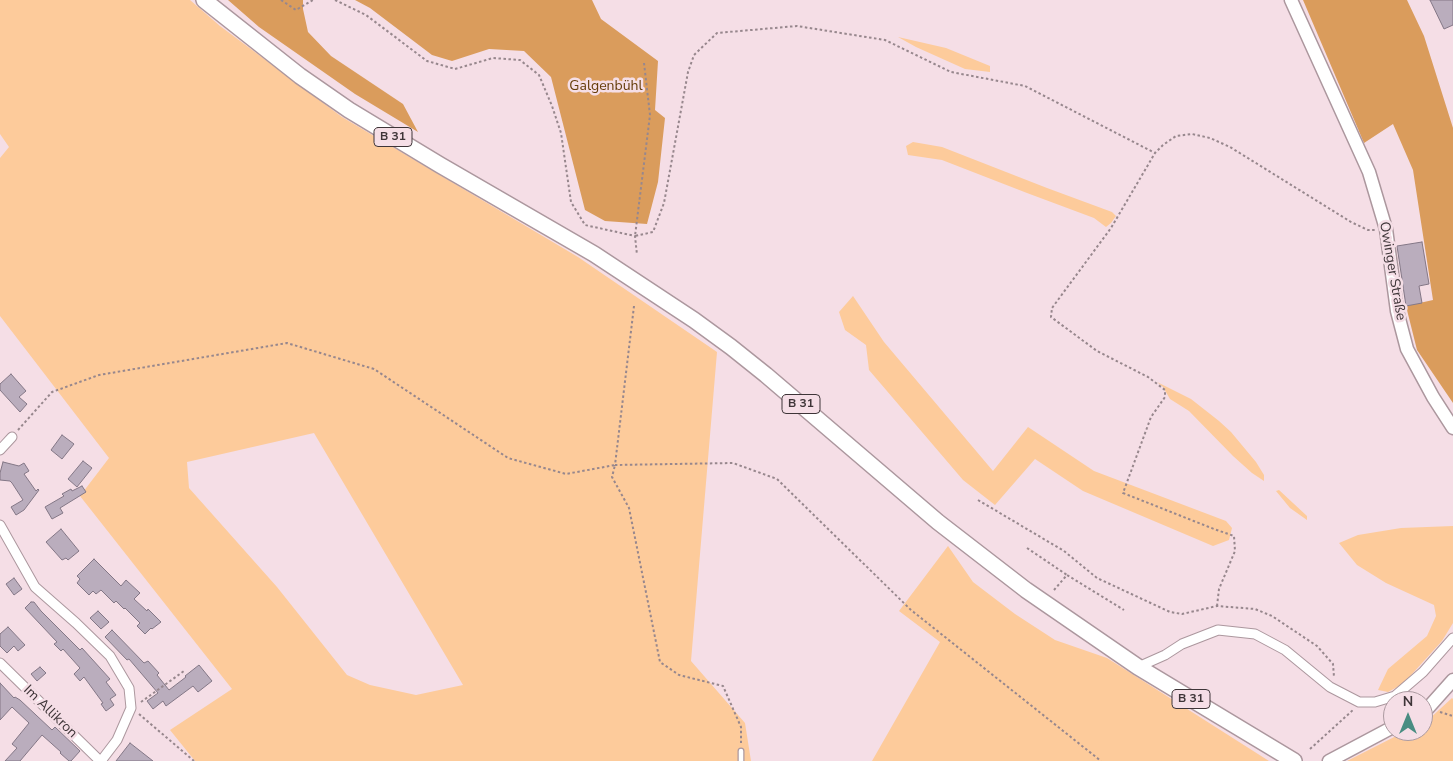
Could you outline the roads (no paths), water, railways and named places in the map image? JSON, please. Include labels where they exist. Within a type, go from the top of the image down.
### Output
[{"type":"main road","name":"B 31","points":[[204,0],[300,76],[349,110],[594,254],[694,320],[766,374],[938,522],[1026,590],[1138,667],[1294,761]]},
{"type":"street","name":"Owinger Straße","points":[[1291,0],[1369,172],[1386,229],[1397,311],[1407,349],[1433,397],[1453,428]]},
{"type":"street","points":[[0,450],[12,437]]},
{"type":"street","points":[[0,525],[35,587],[110,656],[129,688],[131,708],[117,740],[101,761]]},
{"type":"street","points":[[1138,667],[1165,655],[1182,644],[1218,630],[1255,634],[1285,650],[1330,687],[1359,702],[1376,702],[1395,696],[1423,672],[1453,638]]},
{"type":"street","name":"Im Allikron","points":[[0,663],[101,761]]},
{"type":"street","points":[[1433,702],[1453,680]]},
{"type":"street","points":[[1330,761],[1383,732]]},
{"type":"lane","points":[[741,751],[741,761]]},
{"type":"park label","name":"Galgenbühl","points":[[606,87]]}]
